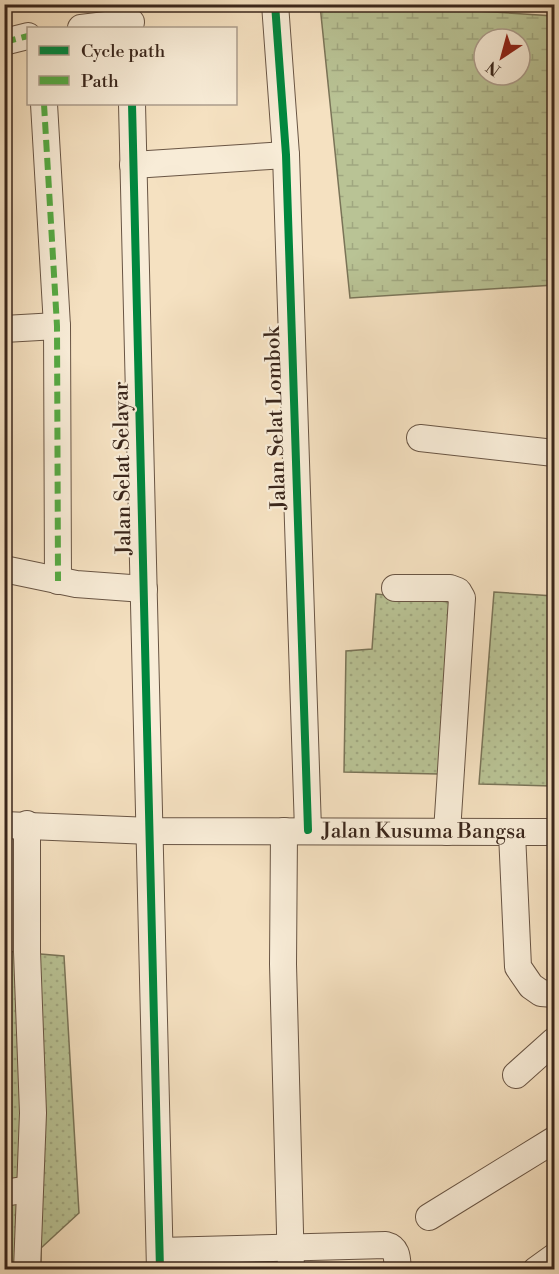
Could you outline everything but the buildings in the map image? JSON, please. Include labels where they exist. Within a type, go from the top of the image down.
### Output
[{"type":"street","name":"Jalan Selat Lombok","points":[[275,4],[286,155],[296,831],[283,964],[291,1258]]},
{"type":"street","points":[[86,27],[131,18]]},
{"type":"street","points":[[4,42],[27,36]]},
{"type":"street","points":[[44,105],[57,326],[58,581]]},
{"type":"street","name":"Jalan Selat Selayar","points":[[132,105],[160,1260]]},
{"type":"street","points":[[133,165],[286,155]]},
{"type":"street","points":[[4,329],[57,326]]},
{"type":"street","points":[[420,438],[555,453]]},
{"type":"street","points":[[4,569],[76,584],[144,589]]},
{"type":"street","points":[[395,588],[450,588],[458,591],[462,598],[447,832]]},
{"type":"street","points":[[16,825],[27,952],[33,1113],[17,1199],[27,1269]]},
{"type":"street","name":"Jalan Kusuma Bangsa","points":[[16,825],[150,831],[512,833],[555,831]]},
{"type":"street","points":[[512,833],[518,967],[531,986],[541,993],[555,994]]},
{"type":"street","points":[[516,1075],[555,1041]]},
{"type":"street","points":[[429,1217],[555,1140]]},
{"type":"street","points":[[160,1260],[291,1258],[390,1246],[395,1251],[398,1269]]},
{"type":"street","points":[[536,1269],[555,1257]]},
{"type":"green space","points":[[320,5],[477,5],[478,11],[554,16],[554,285],[350,298]]},
{"type":"green space","points":[[494,592],[554,596],[554,730],[551,786],[479,784]]},
{"type":"green space","points":[[376,594],[449,602],[439,774],[344,772],[346,651],[372,649]]},
{"type":"green space","points":[[4,951],[64,956],[79,1213],[41,1248],[41,1269],[5,1269]]},
{"type":"marked path","points":[[4,42],[27,36]]},
{"type":"marked path","points":[[44,105],[57,326],[58,581]]},
{"type":"cycle path","points":[[275,4],[286,155],[308,830]]},
{"type":"cycle path","points":[[132,105],[160,1270]]}]
